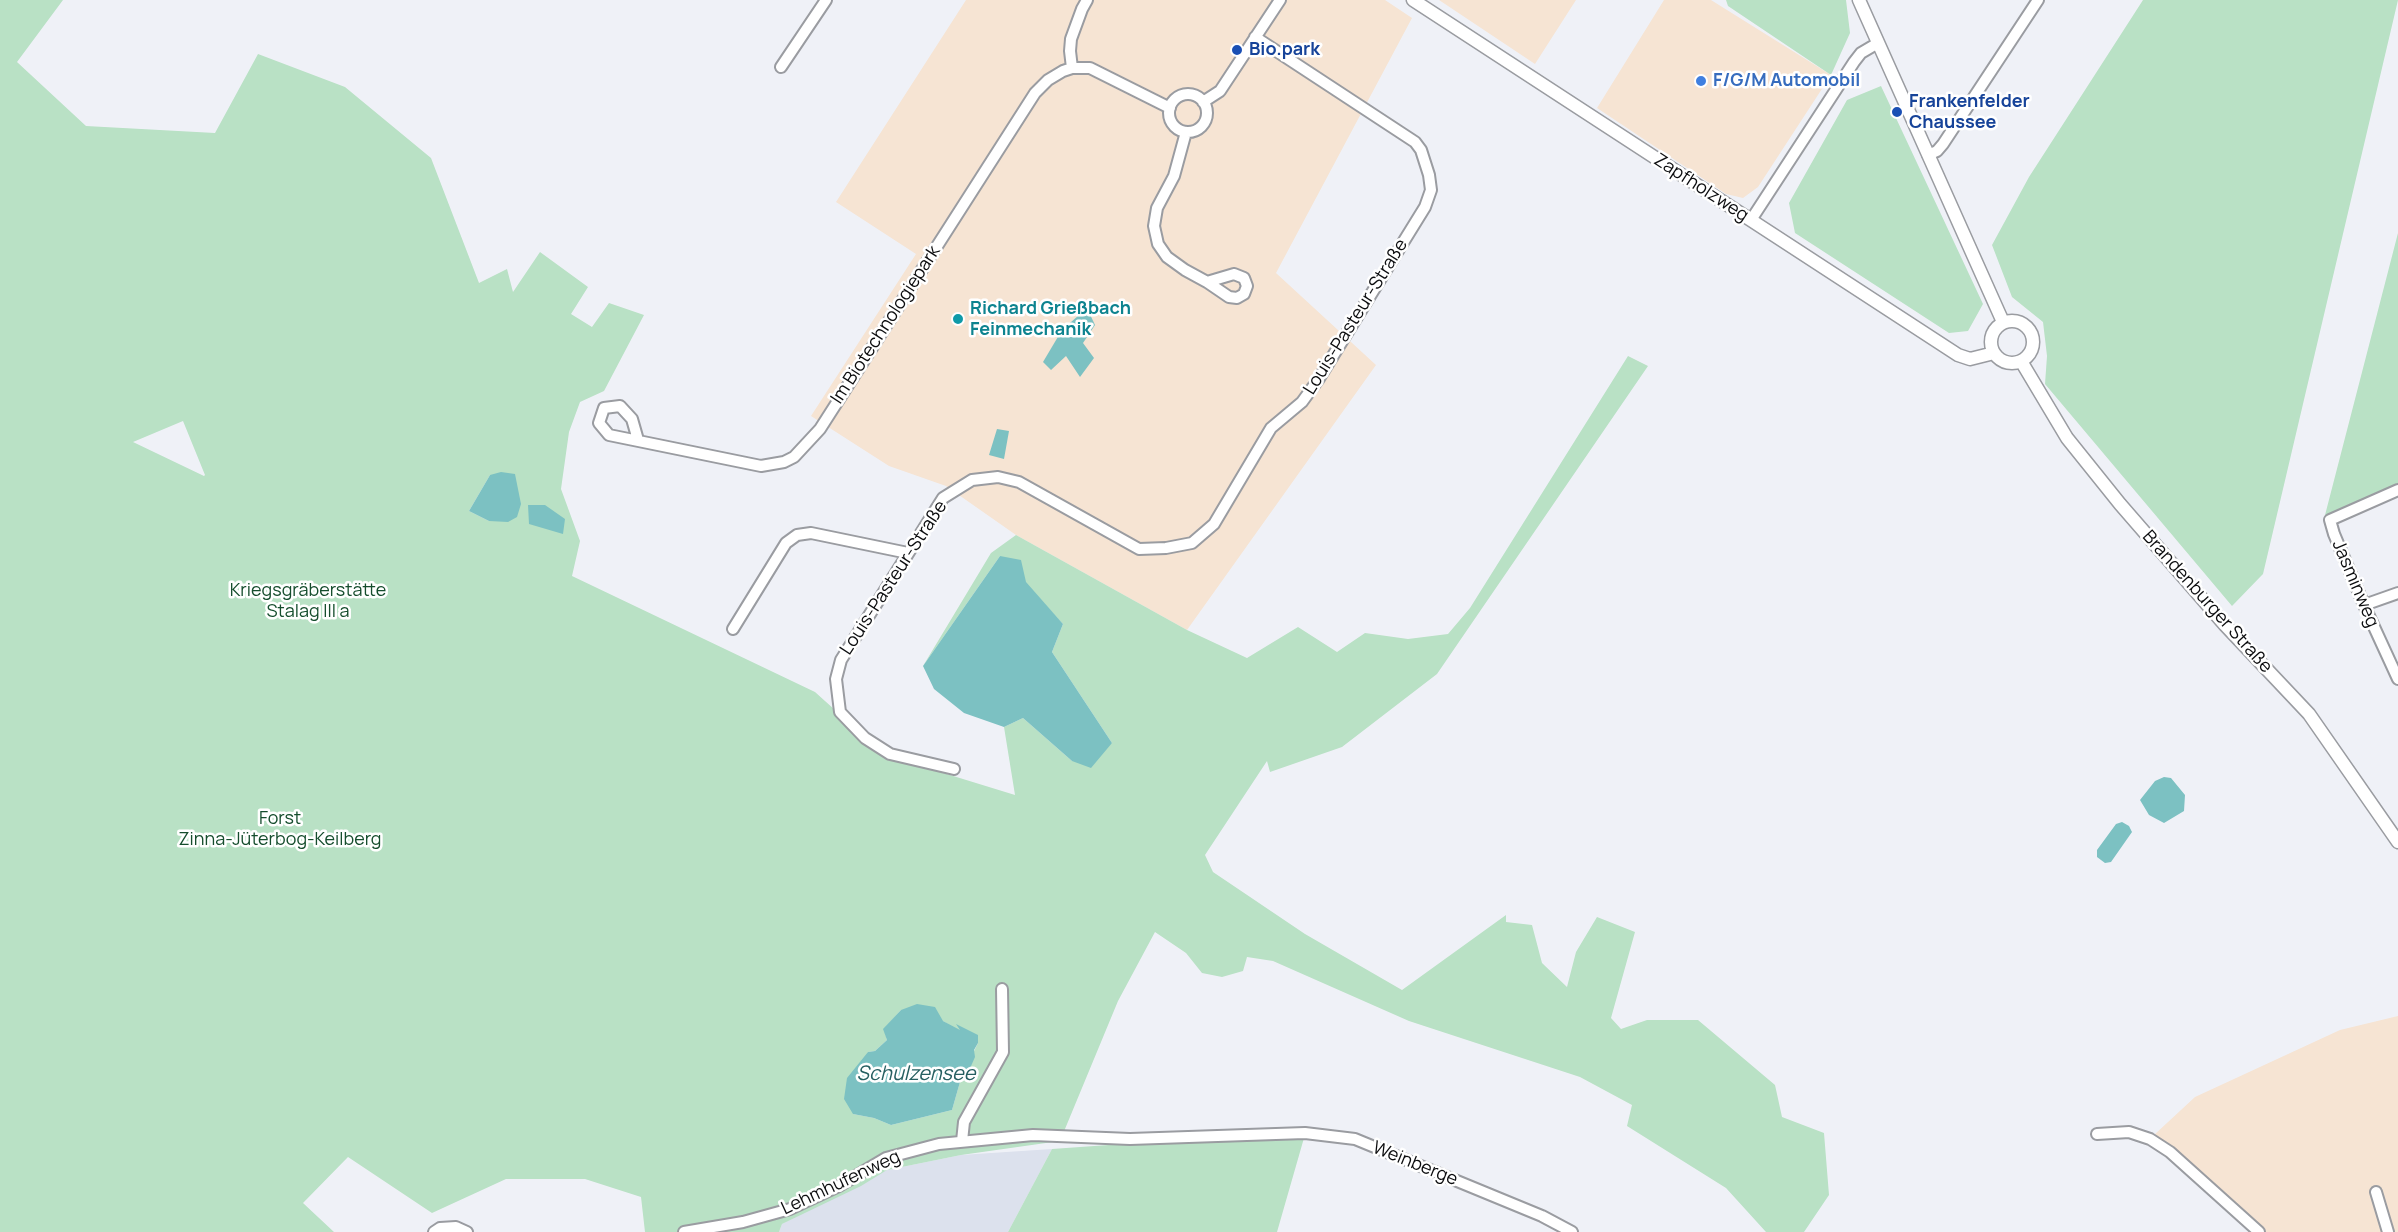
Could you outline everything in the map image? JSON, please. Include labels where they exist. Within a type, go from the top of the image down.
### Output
[{"type":"street","points":[[781,67],[826,0]]},
{"type":"street","points":[[1087,0],[1071,39],[1072,68],[1090,68],[1170,108]]},
{"type":"street","points":[[1203,102],[1220,91],[1280,0]]},
{"type":"street","name":"Zapfholzweg","points":[[1413,0],[1958,355],[1970,358],[1994,353]]},
{"type":"street","points":[[1859,0],[2003,322]]},
{"type":"street","points":[[1928,155],[1937,151],[1942,144],[2038,0]]},
{"type":"street","name":"Louis-Pasteur-Straße","points":[[954,769],[890,754],[865,738],[840,712],[836,679],[841,660],[943,498],[972,480],[998,477],[1019,482],[1139,549],[1166,548],[1192,543],[1214,524],[1271,428],[1302,402],[1318,380],[1425,207],[1431,190],[1430,175],[1421,150],[1407,135],[1256,37]]},
{"type":"street","points":[[1751,219],[1854,62],[1861,53],[1878,43]]},
{"type":"street","name":"Im Biotechnologiepark","points":[[638,440],[761,466],[784,462],[800,452],[820,429],[1035,93],[1048,80],[1072,68]]},
{"type":"street","points":[[1188,94],[1203,102],[1206,108],[1206,120],[1198,130],[1181,131],[1173,124],[1170,119],[1170,108],[1177,98],[1188,94]]},
{"type":"street","points":[[1186,132],[1174,176],[1157,208],[1154,226],[1158,244],[1167,257],[1207,282]]},
{"type":"street","points":[[2017,321],[2029,329],[2032,336],[2031,350],[2021,361],[2003,361],[1994,353],[1991,346],[1993,332],[2003,322],[2017,321]]},
{"type":"street","name":"Brandenburger Straße","points":[[2021,361],[2067,438],[2120,504],[2225,625],[2309,714],[2398,842]]},
{"type":"street","name":"Jasminweg","points":[[2398,490],[2330,520],[2364,605],[2398,680]]},
{"type":"street","points":[[734,629],[786,543],[797,535],[811,533],[908,553]]},
{"type":"street","points":[[2364,605],[2398,593]]},
{"type":"street","points":[[962,1142],[964,1122],[1003,1052],[1002,989]]},
{"type":"street","points":[[2097,1134],[2129,1132],[2150,1139],[2170,1152],[2259,1232]]},
{"type":"street","name":"Weinberge","points":[[1250,1136],[1305,1133],[1355,1139],[1542,1216],[1572,1232]]},
{"type":"street","name":"Lehmhufenweg","points":[[684,1232],[743,1222],[790,1209],[839,1186],[886,1158],[939,1144],[1033,1135],[1130,1139],[1250,1136]]},
{"type":"street","points":[[2376,1192],[2388,1232]]},
{"type":"street","points":[[434,1232],[440,1228],[456,1227],[467,1232]]},
{"type":"shaded area","points":[[966,0],[1385,0],[1412,18],[1276,273],[1376,365],[1187,630],[1016,535],[946,486],[889,466],[811,416],[916,254],[836,202]]},
{"type":"shaded area","points":[[1439,0],[1576,0],[1535,64]]},
{"type":"shaded area","points":[[1664,0],[1711,0],[1831,75],[1758,187],[1743,198],[1726,194],[1597,108]]},
{"type":"shaded area","points":[[2398,1016],[2398,1232],[2265,1232],[2154,1135],[2195,1097],[2340,1030]]},
{"type":"shaded area","points":[[1052,1149],[1008,1232],[779,1232],[782,1224],[887,1170],[961,1155]]},
{"type":"green space","points":[[0,0],[63,0],[17,62],[86,126],[215,133],[258,54],[345,87],[431,158],[479,283],[507,269],[513,292],[540,252],[588,287],[571,314],[592,327],[609,303],[644,315],[604,391],[580,402],[569,432],[561,489],[580,541],[572,576],[815,692],[885,755],[1015,795],[1004,727],[1023,718],[1072,761],[1112,743],[1052,652],[1063,624],[1000,556],[923,666],[991,553],[1016,535],[1187,630],[1247,658],[1298,627],[1337,652],[1365,633],[1408,639],[1448,634],[1470,608],[1628,356],[1648,366],[1437,674],[1342,747],[1270,772],[1267,761],[1205,855],[1213,872],[1305,934],[1402,990],[1506,915],[1506,922],[1532,925],[1542,963],[1567,987],[1576,952],[1597,917],[1635,932],[1611,1018],[1621,1029],[1647,1020],[1698,1020],[1775,1085],[1782,1117],[1824,1133],[1829,1195],[1804,1232],[1766,1232],[1726,1188],[1627,1126],[1632,1105],[1580,1077],[1409,1021],[1273,961],[1247,957],[1243,971],[1222,977],[1202,973],[1186,953],[1155,932],[1118,1001],[1060,1141],[961,1155],[887,1170],[861,1186],[782,1224],[779,1232],[645,1232],[641,1197],[585,1179],[506,1179],[432,1213],[348,1157],[303,1203],[334,1232],[0,1232]],"holes":[[[183,421],[205,475],[204,476],[133,442]],[[490,475],[489,521],[469,511]],[[901,1010],[943,1021],[978,1043],[962,1075],[952,1110],[891,1125],[874,1118],[853,1114],[868,1052],[875,1051],[887,1040],[884,1029]]]},
{"type":"green space","points":[[1726,0],[1846,0],[1850,33],[1831,75],[1728,6]]},
{"type":"green space","points":[[2143,0],[2398,0],[2263,574],[2232,606],[2045,384],[2047,356],[2043,322],[2012,297],[1992,245],[2029,177]]},
{"type":"green space","points":[[1881,86],[1983,304],[1968,331],[1949,333],[1795,233],[1789,203],[1847,100]]},
{"type":"green space","points":[[2398,233],[2398,486],[2324,519]]},
{"type":"green space","points":[[1306,1131],[1277,1232],[1008,1232],[1052,1149]]},
{"type":"water","points":[[1087,308],[1095,325],[1083,343],[1094,358],[1080,377],[1066,356],[1051,370],[1043,362],[1062,330]]},
{"type":"water","points":[[997,429],[1009,431],[1004,459],[989,455]]},
{"type":"water","points":[[501,472],[515,474],[521,504],[517,517],[508,522],[489,521],[469,511],[490,475]]},
{"type":"water","points":[[528,505],[545,505],[565,519],[563,534],[529,524]]},
{"type":"water","points":[[1000,556],[1021,560],[1026,582],[1063,624],[1052,652],[1112,743],[1091,768],[1072,761],[1023,718],[1004,727],[964,713],[934,689],[923,666]]},
{"type":"water","points":[[2164,777],[2171,778],[2185,795],[2184,811],[2164,823],[2149,815],[2140,800],[2155,781]]},
{"type":"water","points":[[2122,822],[2129,826],[2132,832],[2111,862],[2105,863],[2097,857],[2097,850],[2116,824]]},
{"type":"water","name":"Schulzensee","points":[[917,1004],[935,1007],[943,1021],[960,1030],[956,1024],[978,1035],[978,1043],[974,1050],[975,1057],[968,1073],[962,1075],[952,1110],[891,1125],[874,1118],[853,1114],[844,1099],[847,1078],[868,1052],[875,1051],[887,1040],[883,1029],[901,1010]]},
{"type":"place","name":"Bio.park","points":[[1237,50]]},
{"type":"place","name":"F/G/M Automobil","points":[[1701,81]]},
{"type":"place","name":"Frankenfelder Chaussee","points":[[1897,112]]},
{"type":"place","name":"Richard Grießbach Feinmechanik","points":[[958,319]]},
{"type":"park label","name":"Kriegsgräberstätte Stalag III a","points":[[308,601]]},
{"type":"park label","name":"Forst Zinna-Jüterbog-Keilberg","points":[[280,829]]}]
